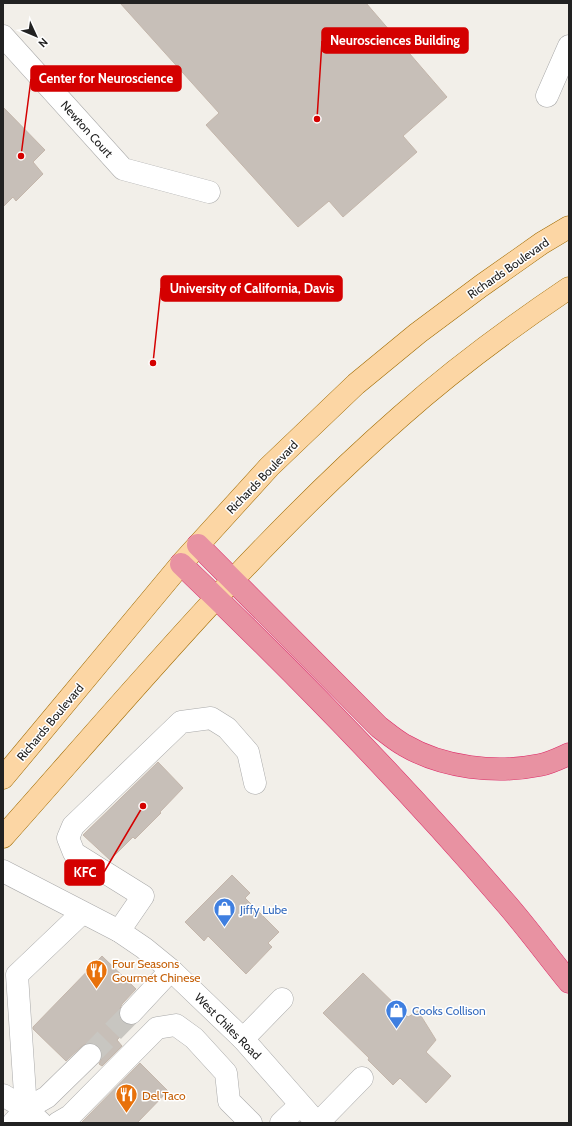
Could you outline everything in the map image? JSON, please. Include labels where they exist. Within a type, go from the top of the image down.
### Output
[{"type":"highway","points":[[198,545],[379,727],[404,745],[432,758],[457,764],[500,770],[541,765],[569,754]]},
{"type":"highway","points":[[181,564],[377,760],[503,900],[569,982]]},
{"type":"main road","name":"Richards Boulevard","points":[[3,778],[181,564],[269,467],[356,384],[418,333],[475,290],[542,243],[569,227]]},
{"type":"main road","points":[[3,837],[216,598],[327,485],[401,416],[476,353],[569,288]]},
{"type":"street","name":"Newton Court","points":[[3,36],[123,169],[209,192]]},
{"type":"street","points":[[547,96],[569,46]]},
{"type":"street","points":[[119,931],[143,896],[74,853],[68,838],[73,826],[181,722],[211,718],[227,728],[248,752],[255,783]]},
{"type":"street","name":"West Chiles Road","points":[[3,871],[119,931],[144,948],[171,970],[243,1039],[300,1105],[318,1123]]},
{"type":"street","points":[[27,1118],[10,975],[82,913]]},
{"type":"street","points":[[131,1013],[171,970]]},
{"type":"street","points":[[243,1039],[282,999]]},
{"type":"street","points":[[58,1123],[70,1116],[157,1028],[176,1025],[194,1038],[226,1073],[229,1101],[251,1123]]},
{"type":"street","points":[[27,1118],[90,1055]]},
{"type":"street","points":[[318,1123],[362,1078]]},
{"type":"street","points":[[3,1095],[27,1118]]},
{"type":"street","points":[[281,1123],[300,1105]]},
{"type":"building","points":[[120,3],[366,3],[447,97],[403,136],[417,152],[343,217],[329,201],[298,227],[206,125],[219,113]]},
{"type":"building","points":[[3,107],[45,150],[33,162],[43,174],[16,201],[13,197],[3,207]]},
{"type":"building","points":[[158,762],[183,788],[135,839],[133,837],[110,860],[83,835]]},
{"type":"building","points":[[232,875],[250,893],[245,898],[279,932],[268,943],[272,947],[246,974],[208,936],[204,941],[185,922]]},
{"type":"building","points":[[102,956],[136,989],[122,1004],[119,1011],[119,1017],[122,1022],[131,1025],[117,1040],[122,1046],[102,1066],[99,1064],[102,1058],[102,1052],[99,1046],[93,1043],[87,1043],[82,1046],[66,1061],[33,1029],[33,1027]]},
{"type":"building","points":[[363,973],[408,1017],[418,1011],[436,1040],[426,1052],[451,1076],[426,1103],[400,1078],[393,1085],[368,1060],[369,1058],[323,1013]]},
{"type":"building","points":[[140,1063],[168,1091],[137,1123],[81,1123]]},
{"type":"tunnel","points":[[90,1055],[131,1013]]},
{"type":"place","name":"Neurosciences Building","points":[[317,119]]},
{"type":"place","name":"Center for Neuroscience","points":[[21,156]]},
{"type":"place","name":"University of California, Davis","points":[[153,363]]},
{"type":"place","name":"KFC","points":[[143,806]]},
{"type":"place","name":"Jiffy Lube","points":[[225,928]]},
{"type":"place","name":"Four Seasons Gourmet Chinese","points":[[96,990]]},
{"type":"place","name":"Cooks Collison","points":[[397,1030]]},
{"type":"place","name":"Del Taco","points":[[127,1114]]}]
